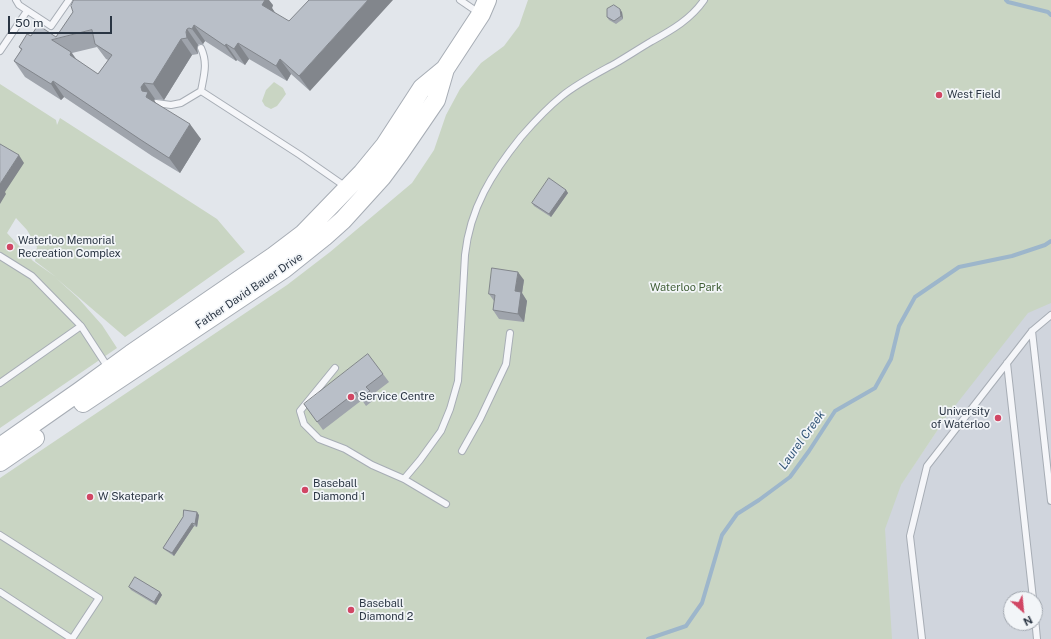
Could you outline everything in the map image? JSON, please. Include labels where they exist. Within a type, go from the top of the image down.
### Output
[{"type":"street","name":"Father David Bauer Drive","points":[[0,447],[80,391],[113,375],[284,269],[343,220],[355,194],[376,184],[395,160],[436,100],[445,69],[486,4]]},
{"type":"street","name":"Father David Bauer Drive","points":[[0,462],[74,410],[113,375]]},
{"type":"lane","points":[[16,0],[19,5],[27,11],[51,26],[69,0]]},
{"type":"lane","points":[[460,0],[486,4]]},
{"type":"lane","points":[[404,479],[442,431],[458,381],[466,239],[480,198],[494,173],[536,120],[562,96],[592,76],[675,28],[690,16],[704,0]]},
{"type":"lane","points":[[0,51],[27,11]]},
{"type":"lane","points":[[156,103],[171,105],[181,103],[201,91],[205,73],[205,64],[204,56],[200,48]]},
{"type":"lane","points":[[201,91],[300,155],[355,194]]},
{"type":"lane","points":[[0,256],[32,276],[81,326],[113,375]]},
{"type":"lane","points":[[922,639],[910,536],[927,466],[1032,331],[1051,315]]},
{"type":"lane","points":[[0,382],[81,326]]},
{"type":"lane","points":[[1032,331],[1051,501]]},
{"type":"lane","points":[[462,451],[480,419],[506,364],[510,333]]},
{"type":"lane","points":[[1007,363],[1032,591]]},
{"type":"lane","points":[[335,368],[300,411],[304,424],[319,439],[345,449],[372,465],[404,479],[446,504]]},
{"type":"lane","points":[[0,535],[99,598],[72,639],[0,592]]},
{"type":"shaded area","name":"University of Waterloo","points":[[1051,290],[1051,639],[864,639],[865,538],[1026,298]]},
{"type":"green space","name":"Waterloo Park","points":[[528,0],[1051,0],[1051,303],[1028,313],[947,416],[901,485],[885,529],[892,639],[0,639],[0,478],[287,285],[330,252],[412,183],[434,150],[446,115],[460,89],[481,63],[504,46],[519,26]]},
{"type":"green space","points":[[274,82],[283,88],[286,94],[277,106],[271,109],[265,106],[262,101],[266,90]]},
{"type":"green space","points":[[0,84],[56,120],[57,125],[60,118],[217,219],[245,252],[125,337],[56,278],[78,298],[102,325],[117,348],[0,428]],"holes":[[[16,218],[27,230],[37,247],[35,261],[56,277],[33,261],[7,233]]]},
{"type":"building","points":[[74,0],[265,0],[262,5],[289,21],[309,0],[368,0],[299,76],[280,59],[276,66],[238,43],[234,49],[226,44],[225,46],[194,25],[192,29],[187,29],[187,38],[181,39],[153,84],[144,83],[141,87],[142,91],[148,92],[146,97],[190,124],[169,158],[53,81],[51,84],[14,61],[22,49],[19,47],[27,34],[31,36],[38,25],[56,37],[73,12],[71,6]],"holes":[[[92,30],[95,44],[112,55],[98,74],[70,55],[71,52],[52,40]]]},
{"type":"building","points":[[614,5],[620,9],[621,16],[614,21],[607,17],[607,9]]},
{"type":"building","points":[[0,144],[19,155],[0,184]]},
{"type":"building","points":[[549,178],[566,190],[549,214],[532,203]]},
{"type":"building","points":[[492,268],[518,272],[515,291],[521,292],[518,314],[493,310],[495,295],[489,294]]},
{"type":"building","points":[[368,354],[383,374],[366,387],[370,391],[360,398],[356,392],[317,422],[304,404]]},
{"type":"building","points":[[184,510],[197,512],[195,524],[192,523],[172,553],[163,548],[183,517]]},
{"type":"building","points":[[135,577],[160,592],[154,602],[129,587]]},
{"type":"waterway","name":"Laurel Creek","points":[[1006,0],[1008,2],[1048,12],[1051,15]]},
{"type":"waterway","name":"Laurel Creek","points":[[648,639],[686,626],[702,603],[722,535],[737,514],[790,477],[835,411],[875,388],[891,359],[899,326],[915,297],[959,267],[1012,256],[1045,245],[1051,241]]},
{"type":"place","name":"West Field","points":[[939,95]]},
{"type":"place","name":"Waterloo Memorial Recreation Complex","points":[[10,247]]},
{"type":"place","name":"Service Centre","points":[[351,397]]},
{"type":"place","name":"University of Waterloo","points":[[998,418]]},
{"type":"place","name":"Baseball Diamond 1","points":[[305,490]]},
{"type":"place","name":"W Skatepark","points":[[90,497]]},
{"type":"place","name":"Baseball Diamond 2","points":[[351,610]]}]
